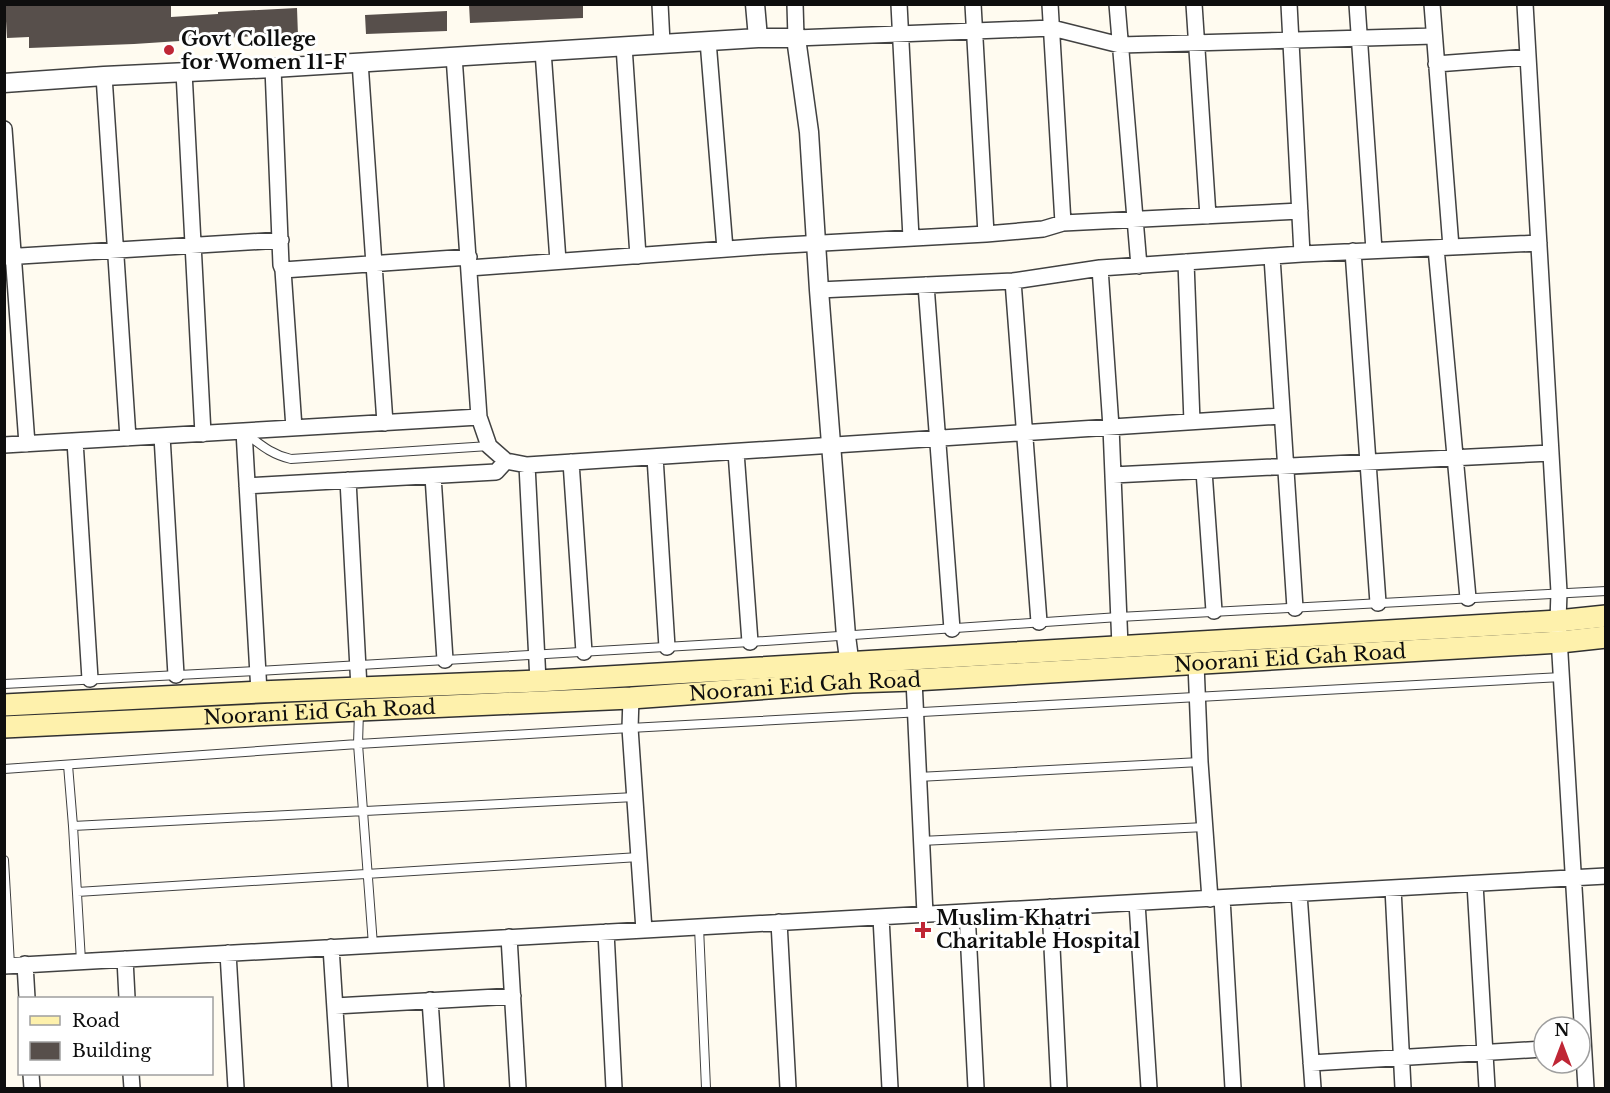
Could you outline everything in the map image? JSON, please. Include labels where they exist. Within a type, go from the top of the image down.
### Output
[{"type":"main road","name":"Noorani Eid Gah Road","points":[[4,705],[259,681],[359,688],[850,672],[914,680],[1196,664],[1559,632],[1605,616]]},
{"type":"main road","name":"Noorani Eid Gah Road","points":[[4,727],[631,698],[850,672],[1120,646],[1559,632],[1605,637]]},
{"type":"street","points":[[660,4],[662,44]]},
{"type":"street","points":[[755,4],[758,38]]},
{"type":"street","points":[[795,4],[796,38],[808,132],[850,672]]},
{"type":"street","points":[[899,4],[911,238]]},
{"type":"street","points":[[973,4],[986,234]]},
{"type":"street","points":[[1050,4],[1063,223]]},
{"type":"street","points":[[1117,4],[1139,266]]},
{"type":"street","points":[[1194,4],[1208,216]]},
{"type":"street","points":[[1289,4],[1302,254]]},
{"type":"street","points":[[1357,4],[1374,250]]},
{"type":"street","points":[[1432,4],[1455,458],[1468,598]]},
{"type":"street","points":[[1525,4],[1559,592],[1559,632],[1579,1015]]},
{"type":"street","points":[[4,83],[758,38],[974,30],[1052,28],[1120,45],[1434,36]]},
{"type":"street","points":[[708,41],[725,249]]},
{"type":"street","points":[[624,46],[638,256]]},
{"type":"street","points":[[543,51],[558,261]]},
{"type":"street","points":[[454,56],[479,417],[489,446],[506,461],[527,465],[1281,416]]},
{"type":"street","points":[[1436,64],[1528,57]]},
{"type":"street","points":[[360,62],[385,423]]},
{"type":"street","points":[[273,68],[281,265],[294,428]]},
{"type":"street","points":[[184,72],[203,434]]},
{"type":"street","points":[[104,76],[128,438]]},
{"type":"street","points":[[4,129],[9,256],[27,444]]},
{"type":"street","points":[[283,270],[374,264],[558,261],[986,234],[1043,229],[1063,223],[1300,211]]},
{"type":"street","points":[[9,256],[281,240]]},
{"type":"street","points":[[819,290],[1013,281],[1100,268],[1302,254],[1539,243]]},
{"type":"street","points":[[1353,251],[1378,603]]},
{"type":"street","points":[[1272,257],[1295,608]]},
{"type":"street","points":[[1186,262],[1192,422]]},
{"type":"street","points":[[1100,268],[1111,427],[1120,646]]},
{"type":"street","points":[[1013,281],[1039,622]]},
{"type":"street","points":[[926,285],[952,629]]},
{"type":"street","points":[[4,446],[479,417]]},
{"type":"street","points":[[244,431],[259,681]]},
{"type":"street","points":[[162,436],[176,675]]},
{"type":"street","points":[[75,441],[90,679]]},
{"type":"street","points":[[736,452],[750,642]]},
{"type":"street","points":[[1113,475],[1551,453]]},
{"type":"street","points":[[655,457],[667,647]]},
{"type":"street","points":[[247,486],[496,472],[506,461]]},
{"type":"street","points":[[571,462],[584,652]]},
{"type":"street","points":[[527,465],[538,681]]},
{"type":"street","points":[[1204,471],[1214,611]]},
{"type":"street","points":[[433,476],[445,660]]},
{"type":"street","points":[[348,480],[359,688]]},
{"type":"street","points":[[1196,664],[1205,827],[1216,898],[1233,1089]]},
{"type":"street","points":[[914,680],[925,914]]},
{"type":"street","points":[[631,698],[630,728],[644,930]]},
{"type":"street","points":[[26,997],[13,965],[1605,876]]},
{"type":"street","points":[[1475,884],[1486,1089]]},
{"type":"street","points":[[1393,888],[1403,1089]]},
{"type":"street","points":[[1299,894],[1313,1089]]},
{"type":"street","points":[[1137,903],[1149,1089]]},
{"type":"street","points":[[1050,907],[1059,1089]]},
{"type":"street","points":[[967,912],[976,1089]]},
{"type":"street","points":[[881,917],[890,1089]]},
{"type":"street","points":[[779,922],[788,1089]]},
{"type":"street","points":[[606,932],[614,1089]]},
{"type":"street","points":[[509,937],[518,1089]]},
{"type":"street","points":[[332,947],[340,1089]]},
{"type":"street","points":[[228,953],[236,1089]]},
{"type":"street","points":[[125,959],[127,997]]},
{"type":"street","points":[[335,1006],[513,996]]},
{"type":"street","points":[[430,1000],[436,1089]]},
{"type":"street","points":[[1311,1063],[1532,1050]]},
{"type":"lane","points":[[244,431],[268,451],[291,459],[489,446]]},
{"type":"lane","points":[[4,684],[176,675],[259,681],[357,664],[750,642],[1214,611],[1605,591]]},
{"type":"lane","points":[[4,769],[358,744],[915,711],[1562,677]]},
{"type":"lane","points":[[359,710],[358,744],[373,945]]},
{"type":"lane","points":[[918,777],[1200,762]]},
{"type":"lane","points":[[68,765],[81,961]]},
{"type":"lane","points":[[73,826],[635,797]]},
{"type":"lane","points":[[921,841],[1205,827]]},
{"type":"lane","points":[[77,892],[639,857]]},
{"type":"lane","points":[[4,860],[13,965]]},
{"type":"lane","points":[[699,927],[706,1089]]},
{"type":"building","points":[[5,4],[171,4],[171,17],[297,8],[298,36],[257,38],[257,36],[29,48],[29,37],[7,38]]},
{"type":"building","points":[[469,4],[583,4],[583,18],[470,23]]},
{"type":"building","points":[[447,11],[447,31],[366,34],[365,15]]},
{"type":"place","name":"Govt College for Women 11-F","points":[[169,50]]},
{"type":"place","name":"Muslim Khatri Charitable Hospital","points":[[923,930]]}]
